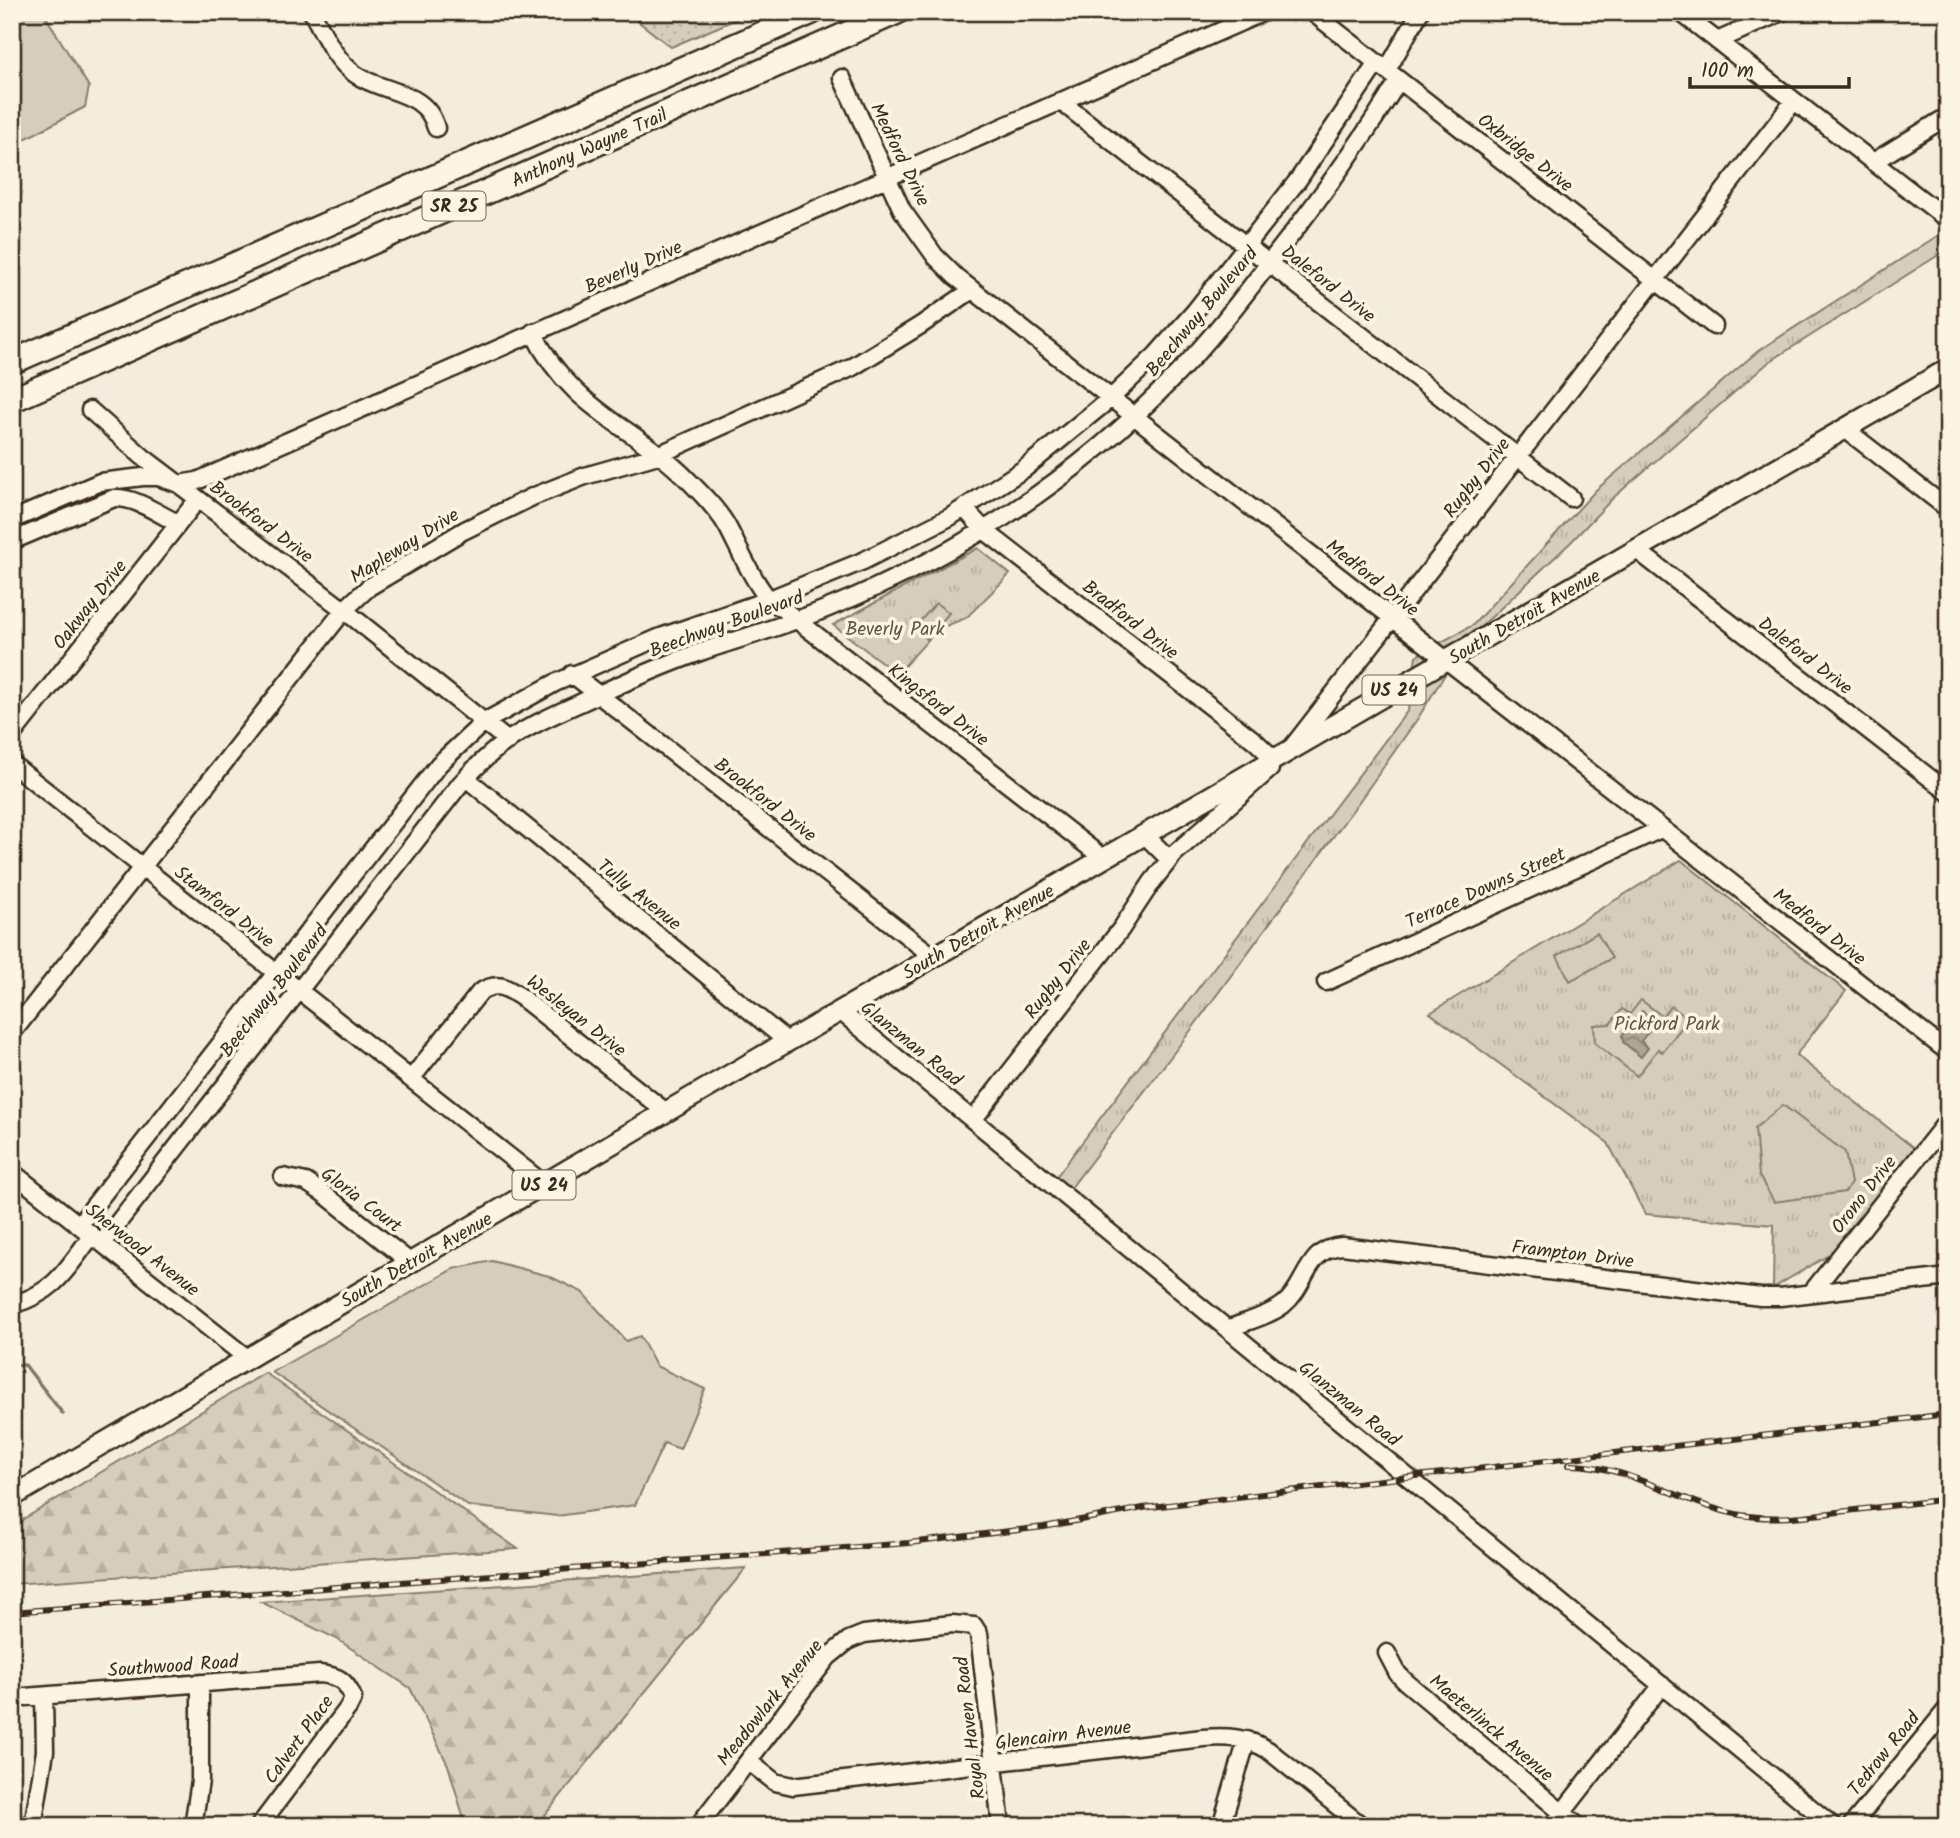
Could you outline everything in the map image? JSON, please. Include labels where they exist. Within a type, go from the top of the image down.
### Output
[{"type":"highway","name":"Anthony Wayne Trail","points":[[12,362],[812,12]]},
{"type":"highway","name":"Anthony Wayne Trail","points":[[12,400],[897,12]]},
{"type":"main road","name":"South Detroit Avenue","points":[[12,1497],[666,1112],[1948,369]]},
{"type":"street","points":[[312,12],[337,57],[355,75],[422,103],[432,114],[436,128]]},
{"type":"street","name":"Beverly Drive","points":[[12,520],[100,482],[158,477],[179,484],[197,481],[1264,12]]},
{"type":"street","name":"Oxbridge Drive","points":[[1312,12],[1714,326]]},
{"type":"street","name":"Beechway Boulevard","points":[[91,1235],[299,990],[466,778],[508,741],[598,694],[701,652],[796,620],[876,588],[965,542],[1041,493],[1134,417],[1195,355],[1335,178],[1420,12]]},
{"type":"street","points":[[1680,12],[1948,220]]},
{"type":"street","points":[[1717,41],[1782,12]]},
{"type":"street","name":"Beechway Boulevard","points":[[91,1235],[276,973],[439,764],[484,722],[572,674],[691,624],[770,599],[863,561],[964,508],[1024,469],[1111,398],[1181,327],[1318,152],[1388,71]]},
{"type":"street","name":"Medford Drive","points":[[842,78],[902,210],[935,256],[972,290],[1948,1052]]},
{"type":"street","name":"Daleford Drive","points":[[1060,101],[1571,498]]},
{"type":"street","name":"Rugby Drive","points":[[973,1120],[1121,929],[1170,859],[1282,754],[1392,618],[1794,101]]},
{"type":"street","points":[[1873,162],[1948,116]]},
{"type":"street","name":"Mapleway Drive","points":[[12,1033],[344,610],[369,587],[474,525],[532,497],[585,476],[658,455],[851,368],[972,290]]},
{"type":"street","name":"Kingsford Drive","points":[[533,332],[552,364],[574,391],[688,480],[726,524],[753,579],[770,599],[1103,858]]},
{"type":"street","name":"Brookford Drive","points":[[90,410],[143,457],[344,610],[508,741]]},
{"type":"street","points":[[1845,429],[1948,509]]},
{"type":"street","points":[[12,541],[114,498],[125,497],[136,501],[178,523]]},
{"type":"street","name":"Oakway Drive","points":[[12,735],[198,499]]},
{"type":"street","name":"Bradford Drive","points":[[964,508],[984,530],[1255,741],[1282,754]]},
{"type":"street","name":"Daleford Drive","points":[[1638,551],[1948,792]]},
{"type":"street","name":"Brookford Drive","points":[[572,674],[934,957]]},
{"type":"street","name":"Stamford Drive","points":[[12,764],[544,1185]]},
{"type":"street","name":"Tully Avenue","points":[[466,778],[788,1042]]},
{"type":"street","name":"Terrace Downs Street","points":[[1326,982],[1661,829]]},
{"type":"street","points":[[1144,834],[1170,859]]},
{"type":"street","name":"Wesleyan Drive","points":[[411,1079],[480,992],[489,986],[500,985],[521,997],[666,1112]]},
{"type":"street","name":"Glanzman Road","points":[[841,1012],[1833,1826]]},
{"type":"street","name":"Orono Drive","points":[[1811,1293],[1948,1120]]},
{"type":"street","name":"Sherwood Avenue","points":[[12,1172],[247,1358]]},
{"type":"street","name":"Gloria Court","points":[[283,1177],[306,1182],[323,1193],[411,1263]]},
{"type":"street","points":[[12,1305],[34,1299],[59,1280],[91,1235]]},
{"type":"street","name":"Frampton Drive","points":[[1228,1329],[1261,1317],[1284,1304],[1298,1289],[1319,1254],[1329,1247],[1342,1246],[1742,1295],[1780,1297],[1948,1277]]},
{"type":"street","name":"Meadowlark Avenue","points":[[698,1826],[828,1657],[849,1640],[864,1634],[952,1624],[974,1626]]},
{"type":"street","name":"Royal Haven Road","points":[[974,1626],[979,1634],[1002,1826]]},
{"type":"street","name":"Maeterlinck Avenue","points":[[1387,1653],[1398,1674],[1406,1682],[1578,1826]]},
{"type":"street","name":"Southwood Road","points":[[12,1698],[320,1674],[338,1676]]},
{"type":"street","name":"Calvert Place","points":[[259,1826],[348,1708],[353,1698],[348,1686],[338,1676]]},
{"type":"street","points":[[193,1826],[200,1781],[200,1684]]},
{"type":"street","points":[[1552,1826],[1662,1685]]},
{"type":"street","points":[[33,1826],[46,1751],[44,1696]]},
{"type":"street","name":"Tedrow Road","points":[[1851,1826],[1948,1708]]},
{"type":"street","name":"Glencairn Avenue","points":[[748,1761],[775,1782],[793,1786],[1224,1737],[1247,1740],[1268,1750],[1362,1826]]},
{"type":"street","points":[[1221,1826],[1247,1740]]},
{"type":"green space","points":[[12,12],[43,12],[89,87],[85,107],[21,141],[12,143]]},
{"type":"green space","points":[[626,12],[753,12],[671,47]]},
{"type":"green space","points":[[1948,229],[1948,249],[1769,362],[1613,498],[1570,543],[1465,642],[1418,718],[1358,803],[1070,1189],[1056,1177],[1408,710],[1416,656],[1473,625],[1596,490],[1758,351]]},
{"type":"green space","name":"Beverly Park","points":[[978,548],[1010,574],[966,618],[938,629],[897,674],[833,625]]},
{"type":"green space","points":[[936,603],[949,613],[927,639],[914,628]]},
{"type":"green space","name":"Pickford Park","points":[[1681,860],[1846,991],[1796,1055],[1915,1149],[1832,1253],[1773,1288],[1774,1225],[1645,1214],[1608,1143],[1430,1013]]},
{"type":"green space","points":[[1597,933],[1612,958],[1570,981],[1557,956]]},
{"type":"green space","points":[[1641,1000],[1662,1016],[1671,1006],[1686,1017],[1685,1023],[1662,1052],[1658,1049],[1637,1076],[1595,1043],[1594,1025],[1610,1024],[1622,1009],[1630,1014]]},
{"type":"green space","points":[[1783,1105],[1845,1152],[1851,1183],[1845,1192],[1774,1202],[1759,1176],[1755,1128]]},
{"type":"green space","points":[[492,1261],[549,1276],[582,1292],[626,1341],[640,1336],[656,1366],[705,1389],[680,1449],[664,1443],[635,1505],[557,1516],[468,1506],[272,1372],[453,1269]]},
{"type":"green space","points":[[265,1373],[518,1549],[12,1584],[12,1526]]},
{"type":"green space","points":[[746,1568],[536,1826],[466,1826],[448,1765],[410,1688],[337,1639],[261,1602]]},
{"type":"water","points":[[1642,1011],[1656,1022],[1641,1041],[1648,1048],[1641,1057],[1623,1042],[1622,1035]]},
{"type":"waterway","points":[[12,1365],[25,1365],[63,1414]]},
{"type":"railway","points":[[12,1612],[909,1543],[1044,1527],[1143,1508],[1948,1414]]},
{"type":"railway","points":[[1568,1465],[1591,1466],[1612,1471],[1719,1510],[1754,1517],[1808,1516],[1948,1499]]}]
